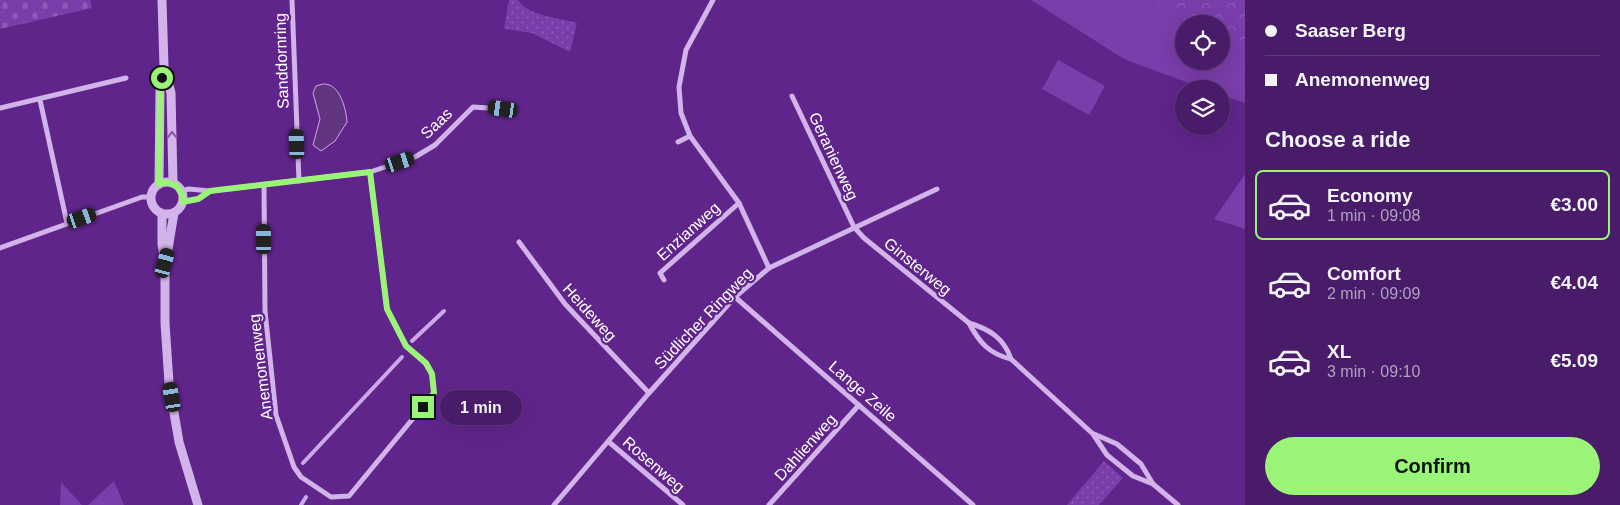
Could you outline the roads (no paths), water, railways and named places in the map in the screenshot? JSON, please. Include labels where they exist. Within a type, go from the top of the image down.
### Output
[{"type":"street","points":[[162,0],[164,67],[160,90],[159,184],[150,197],[154,209],[162,214],[174,213]]},
{"type":"street","name":"Sanddornring","points":[[292,0],[299,180]]},
{"type":"street","points":[[713,0],[686,50],[680,79],[681,113],[690,136],[738,203],[769,268]]},
{"type":"street","points":[[164,67],[171,93],[173,183],[181,191],[182,202],[174,213],[165,263]]},
{"type":"street","points":[[0,108],[126,78]]},
{"type":"street","name":"Geranienweg","points":[[792,96],[854,227]]},
{"type":"street","points":[[40,100],[67,223]]},
{"type":"street","name":"Saas","points":[[181,191],[197,189],[210,191],[370,172],[415,157],[435,145],[464,114],[473,108],[503,109]]},
{"type":"street","points":[[678,142],[690,136]]},
{"type":"street","name":"Anemonenweg","points":[[264,185],[266,310],[276,415],[294,467],[301,476],[331,497],[349,496],[434,393],[432,374],[426,363],[406,346],[387,309],[370,172]]},
{"type":"street","points":[[159,184],[173,183]]},
{"type":"street","name":"Südlicher Ringweg","points":[[554,505],[649,393],[735,297],[769,268],[937,189]]},
{"type":"street","name":"Saas","points":[[182,202],[198,199],[210,191]]},
{"type":"street","points":[[0,248],[142,197],[150,197]]},
{"type":"street","name":"Enzianweg","points":[[664,280],[660,273],[738,203]]},
{"type":"street","points":[[162,214],[162,244],[165,263],[165,323],[169,383],[180,442],[198,505]]},
{"type":"street","name":"Ginsterweg","points":[[854,227],[864,238],[969,323],[986,328],[1002,341],[1011,359],[1093,434],[1107,455],[1133,476],[1153,484],[1178,505]]},
{"type":"street","name":"Heideweg","points":[[519,242],[565,304],[649,393]]},
{"type":"street","name":"Lange Zeile","points":[[735,297],[973,505]]},
{"type":"street","name":"Ginsterweg","points":[[969,323],[977,339],[993,354],[1011,359]]},
{"type":"street","name":"Dahlienweg","points":[[769,505],[859,405]]},
{"type":"street","name":"Ginsterweg","points":[[1093,434],[1117,444],[1141,464],[1153,484]]},
{"type":"street","name":"Rosenweg","points":[[609,442],[682,505]]},
{"type":"waterway","points":[[412,341],[444,311]]},
{"type":"waterway","points":[[303,463],[402,357]]},
{"type":"waterway","points":[[301,505],[306,497]]}]
